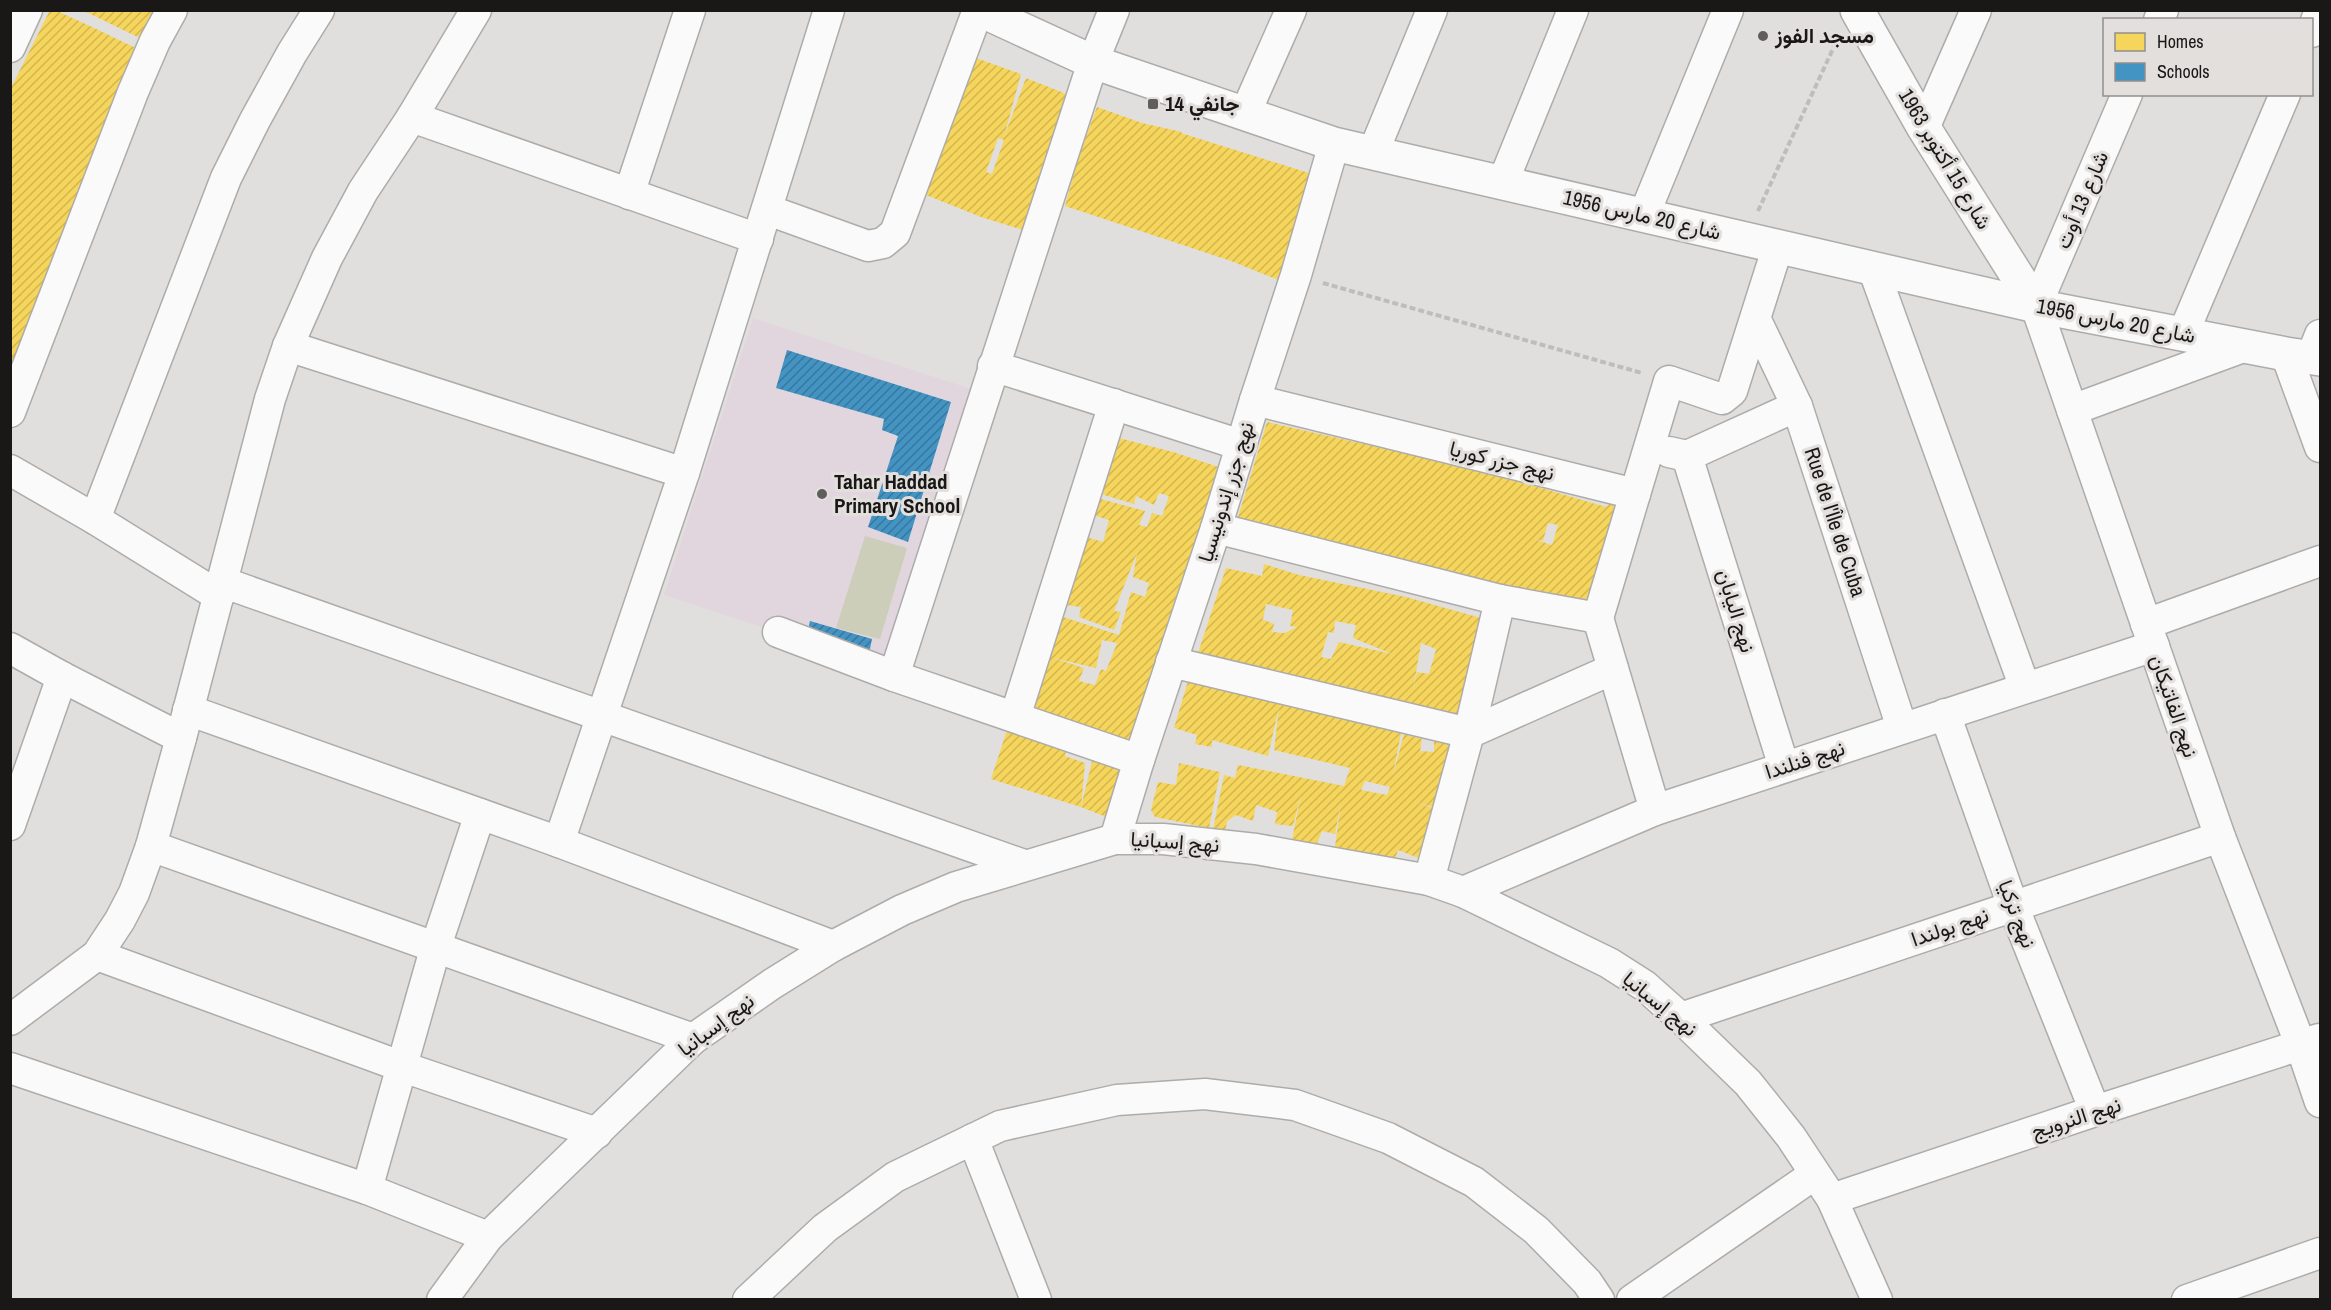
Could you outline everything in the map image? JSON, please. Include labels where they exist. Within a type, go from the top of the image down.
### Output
[{"type":"street","points":[[10,47],[27,10]]},
{"type":"street","points":[[10,412],[133,92],[155,41],[172,10]]},
{"type":"street","points":[[95,519],[226,178],[292,53],[319,10]]},
{"type":"street","points":[[10,1020],[97,955],[120,920],[134,893],[151,846],[270,399],[288,346],[332,248],[363,191],[412,117],[476,10]]},
{"type":"street","points":[[629,194],[690,10]]},
{"type":"street","points":[[559,842],[684,473],[829,10]]},
{"type":"street","points":[[768,210],[868,246],[883,243],[895,233],[979,10]]},
{"type":"street","name":"شارع 20 مارس 1956","points":[[979,10],[1094,62],[1334,144],[2036,306],[2246,346],[2309,351]]},
{"type":"street","points":[[894,676],[993,366],[1094,62],[1114,10]]},
{"type":"street","points":[[1245,114],[1291,10]]},
{"type":"street","points":[[1373,153],[1432,10]]},
{"type":"street","points":[[1503,182],[1573,10]]},
{"type":"street","points":[[1644,215],[1728,10]]},
{"type":"street","points":[[1924,128],[1976,10]]},
{"type":"street","points":[[2313,29],[2320,10]]},
{"type":"street","name":"شارع 15 أكتوبر 1963","points":[[1849,21],[1924,128],[2036,306]]},
{"type":"street","name":"شارع 13 أوت","points":[[2036,306],[2126,96]]},
{"type":"street","points":[[2183,334],[2284,96]]},
{"type":"street","points":[[412,117],[758,239]]},
{"type":"street","name":"نهج جزر إندونيسيا","points":[[1115,839],[1296,275],[1334,144]]},
{"type":"street","points":[[1655,810],[1598,618],[1669,381],[1722,399],[1728,396],[1732,391],[1756,320],[1778,246]]},
{"type":"street","points":[[1873,268],[2025,688]]},
{"type":"street","name":"نهج الفاتيكان","points":[[2036,306],[2220,837],[2311,1042],[2320,1102]]},
{"type":"street","name":"Rue de l'Île de Cuba","points":[[1756,320],[1797,406],[1902,728]]},
{"type":"street","points":[[288,346],[684,473]]},
{"type":"street","points":[[2072,410],[2246,346]]},
{"type":"street","points":[[2309,351],[2320,447]]},
{"type":"street","points":[[993,366],[1241,445]]},
{"type":"street","name":"نهج جزر كوريا","points":[[1255,400],[1635,494]]},
{"type":"street","points":[[1015,717],[1114,404]]},
{"type":"street","points":[[1649,448],[1688,456],[1797,406]]},
{"type":"street","name":"نهج اليابان","points":[[1688,456],[1784,767]]},
{"type":"street","points":[[10,470],[221,589],[602,715],[1024,866]]},
{"type":"street","points":[[1216,528],[1500,600],[1598,618]]},
{"type":"street","name":"نهج فنلندا","points":[[1463,892],[1655,810],[2025,688],[2320,561]]},
{"type":"street","points":[[1429,880],[1469,733],[1500,600]]},
{"type":"street","points":[[778,632],[894,676],[1139,760]]},
{"type":"street","points":[[10,648],[62,677],[185,724],[480,814],[833,946]]},
{"type":"street","points":[[1171,662],[1469,733],[1613,669]]},
{"type":"street","points":[[10,825],[62,677]]},
{"type":"street","name":"نهج تركيا","points":[[1945,714],[2013,906],[2095,1111]]},
{"type":"street","points":[[367,1189],[436,946],[480,814]]},
{"type":"street","name":"نهج بولندا","points":[[1681,1018],[2220,837]]},
{"type":"street","name":"نهج إسبانيا","points":[[442,1299],[488,1237],[545,1180],[597,1133],[693,1039],[772,984],[833,946],[902,910],[956,887],[1115,839],[1163,839],[1256,849],[1429,880],[1463,892],[1609,963],[1645,986],[1748,1083],[1791,1137],[1832,1199],[1877,1299]]},
{"type":"street","points":[[151,846],[693,1039]]},
{"type":"street","points":[[97,955],[403,1067],[597,1133]]},
{"type":"street","name":"نهج النرويج","points":[[1832,1199],[2311,1042]]},
{"type":"street","points":[[10,1068],[367,1189],[488,1237]]},
{"type":"street","points":[[748,1299],[825,1228],[895,1177],[1000,1126],[1117,1100],[1205,1094],[1295,1105],[1388,1138],[1474,1182],[1536,1230],[1587,1282],[1599,1299]]},
{"type":"street","points":[[973,1139],[1036,1299]]},
{"type":"street","points":[[1632,1299],[1815,1174]]},
{"type":"street","points":[[2187,1299],[2320,1254]]},
{"type":"path","points":[[1745,239],[1849,21]]},
{"type":"path","points":[[1296,275],[1669,381]]},
{"type":"shaded area","name":"Tahar Haddad Primary School","points":[[753,318],[981,392],[889,669],[664,595]]},
{"type":"green space","points":[[865,536],[907,548],[880,639],[836,628]]},
{"type":"building: Homes","points":[[50,10],[55,10],[140,50],[10,411],[10,90]]},
{"type":"building: Homes","points":[[82,10],[167,10],[148,42]]},
{"type":"building: Homes","points":[[976,58],[1021,74],[1004,137],[1026,78],[1074,97],[1033,233],[981,217],[926,195]],"holes":[[[998,138],[1004,140],[992,174],[986,172]]]},
{"type":"building: Homes","points":[[1097,107],[1142,123],[1182,132],[1312,174],[1281,281],[1231,261],[1065,206],[1078,159]]},
{"type":"building: Homes","points":[[1267,422],[1483,471],[1606,507],[1610,503],[1619,505],[1588,609],[1235,527]],"holes":[[[1548,523],[1558,525],[1552,545],[1534,539],[1543,541]]]},
{"type":"building: Homes","points":[[1119,438],[1225,469],[1133,746],[1027,712],[1060,616],[1119,635],[1131,592],[1145,597],[1149,583],[1133,577],[1137,553],[1114,611],[1121,612],[1114,630],[1079,617],[1081,607],[1066,605],[1086,537],[1103,542],[1109,520],[1093,515],[1097,498],[1145,511],[1139,525],[1147,527],[1152,513],[1162,516],[1169,496],[1159,493],[1154,505],[1136,496],[1134,504],[1101,494]],"holes":[[[1102,640],[1117,643],[1106,671],[1101,669],[1095,685],[1079,681],[1084,668],[1053,658],[1096,668]]]},
{"type":"building: Homes","points":[[1264,564],[1299,575],[1406,597],[1488,620],[1462,728],[1195,662],[1226,568],[1262,576]],"holes":[[[1266,604],[1293,610],[1290,626],[1297,627],[1285,633],[1272,632],[1274,624],[1257,617],[1263,619]],[[1335,621],[1356,625],[1353,638],[1392,654],[1339,642],[1331,659],[1321,657],[1328,632],[1334,633]],[[1421,643],[1436,649],[1429,674],[1417,672],[1413,690]]]},
{"type":"building: Homes","points":[[1188,681],[1279,704],[1402,728],[1393,775],[1404,734],[1422,739],[1420,751],[1434,752],[1434,737],[1458,742],[1444,810],[1413,802],[1433,808],[1421,859],[1398,850],[1393,865],[1334,854],[1341,803],[1335,834],[1322,831],[1314,851],[1290,850],[1301,794],[1293,826],[1275,824],[1277,812],[1256,805],[1253,821],[1236,815],[1227,821],[1223,845],[1210,844],[1224,775],[1235,778],[1238,765],[1344,786],[1350,768],[1274,750],[1279,707],[1268,756],[1212,740],[1212,747],[1195,744],[1197,735],[1174,728]],"holes":[[[1365,781],[1390,787],[1387,795],[1361,790]]]},
{"type":"building: Homes","points":[[1008,727],[1067,746],[1065,756],[1085,763],[1081,807],[991,779]]},
{"type":"building: Homes","points":[[1093,757],[1122,768],[1109,818],[1081,807]]},
{"type":"building: Homes","points":[[1179,763],[1220,772],[1209,828],[1155,817],[1151,810],[1158,782],[1176,785]]},
{"type":"building: Schools","points":[[787,350],[951,402],[908,542],[868,527],[898,436],[882,430],[884,419],[776,388]]},
{"type":"building: Schools","points":[[810,621],[872,639],[868,658],[805,642]]},
{"type":"place","name":"مسجد الفوز","points":[[1763,36]]},
{"type":"place","name":"14 جانفي","points":[[1153,104]]},
{"type":"place","name":"Tahar Haddad Primary School","points":[[822,494]]}]
